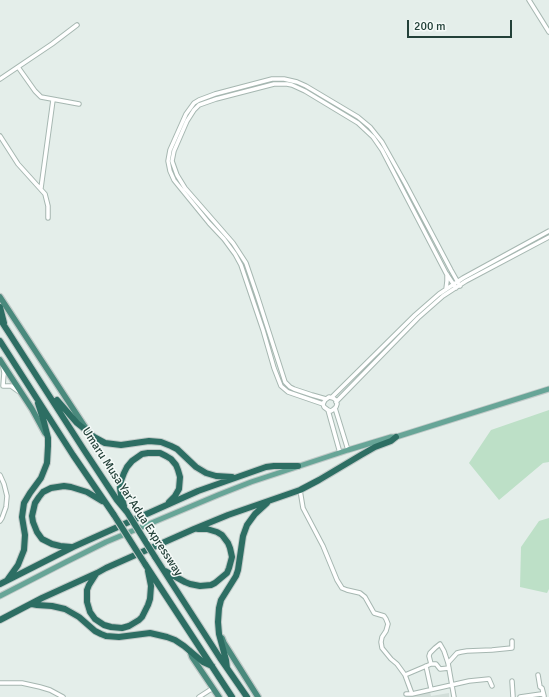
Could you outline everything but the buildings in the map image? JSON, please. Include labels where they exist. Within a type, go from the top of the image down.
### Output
[{"type":"highway","name":"Umaru Musa Yar'Adua Expressway","points":[[0,297],[87,431]]},
{"type":"highway","points":[[0,307],[5,327]]},
{"type":"highway","name":"Umaru Musa Yar'Adua Expressway","points":[[0,319],[247,697]]},
{"type":"highway","name":"Umaru Musa Yar'Adua Expressway","points":[[0,341],[232,697]]},
{"type":"highway","points":[[1,362],[32,409],[43,430],[48,446]]},
{"type":"highway","points":[[46,389],[77,423],[94,437],[105,443],[115,445],[127,445],[149,441],[166,443],[177,449],[196,467],[206,473],[221,477],[238,477]]},
{"type":"highway","points":[[7,580],[15,571],[22,557],[25,543],[22,517],[27,498],[41,478],[46,463],[48,446],[37,398]]},
{"type":"highway","points":[[0,620],[42,598],[194,529],[228,515],[300,490],[362,454],[391,441],[396,437]]},
{"type":"highway","points":[[125,510],[120,488],[124,473],[132,461],[142,454],[148,453],[160,453],[166,456],[171,459],[178,470],[180,477],[179,489],[175,496],[167,504]]},
{"type":"highway","points":[[0,584],[73,547],[198,491],[266,467],[298,466]]},
{"type":"highway","points":[[73,547],[52,544],[42,539],[36,532],[33,522],[32,516],[35,503],[44,492],[51,488],[64,486],[86,492],[104,502]]},
{"type":"highway","points":[[227,668],[219,638],[218,608],[221,600],[236,576],[240,563],[242,542],[250,520],[254,514],[268,502]]},
{"type":"highway","points":[[163,570],[185,582],[200,586],[211,585],[227,573],[232,557],[230,548],[222,535],[212,530],[194,529]]},
{"type":"highway","points":[[97,573],[92,579],[87,590],[86,596],[88,608],[92,616],[99,622],[111,627],[122,628],[139,620],[146,611],[150,599],[151,586],[146,566]]},
{"type":"highway","points":[[32,604],[65,609],[79,617],[95,631],[106,636],[119,637],[150,633],[175,640],[203,662],[212,666]]},
{"type":"highway","points":[[219,630],[224,643],[258,697]]},
{"type":"highway","points":[[190,651],[219,697]]},
{"type":"main road","points":[[0,596],[66,562],[133,531],[218,495],[340,452],[391,437],[396,437],[549,389]]},
{"type":"street","points":[[529,0],[549,32]]},
{"type":"street","points":[[0,79],[77,25]]},
{"type":"street","points":[[18,67],[39,96],[79,104]]},
{"type":"street","points":[[340,452],[328,410],[323,404],[286,390],[281,386],[274,368],[253,297],[239,259],[227,242],[209,223],[174,180],[168,161],[170,150],[186,114],[194,103],[215,94],[272,79],[284,79],[298,82],[358,117],[370,127],[382,142],[460,286]]},
{"type":"street","points":[[456,288],[453,284],[446,273],[382,150],[373,137],[353,120],[305,91],[292,85],[282,84],[274,84],[216,99],[199,105],[194,110],[187,121],[174,151],[172,161],[175,169],[186,188],[238,250],[246,263],[285,382],[290,387],[312,395],[326,398],[332,397],[415,315],[446,289],[453,284],[457,281],[462,278],[549,231]]},
{"type":"street","points":[[41,188],[53,100]]},
{"type":"street","points":[[0,136],[18,164],[45,194],[48,200],[48,218]]},
{"type":"street","points":[[170,171],[175,169]]},
{"type":"street","points":[[348,450],[335,408],[336,402],[367,369],[418,318],[443,296],[479,274],[549,237]]},
{"type":"street","points":[[446,273],[446,289]]},
{"type":"street","points":[[453,274],[462,278]]},
{"type":"street","points":[[253,297],[258,296]]},
{"type":"street","points":[[263,330],[268,329]]},
{"type":"street","points":[[1,362],[4,373],[1,387],[10,386],[21,393]]},
{"type":"street","points":[[274,368],[280,366]]},
{"type":"street","points":[[364,366],[367,369]]},
{"type":"street","points":[[332,397],[336,402]]},
{"type":"street","points":[[323,404],[326,398]]},
{"type":"street","points":[[328,410],[335,408]]},
{"type":"street","points":[[0,475],[7,496],[6,507],[0,521]]},
{"type":"street","points":[[300,490],[303,508],[323,546],[342,588],[360,593],[365,597],[374,613],[384,616],[388,624],[382,637],[382,648],[405,675],[412,694]]},
{"type":"street","points":[[448,663],[454,656],[461,652],[512,648],[512,641]]},
{"type":"street","points":[[431,664],[430,653],[440,644],[448,663],[454,697]]},
{"type":"street","points":[[405,675],[431,664],[436,664],[440,668],[449,668]]},
{"type":"street","points":[[426,666],[431,690]]},
{"type":"street","points":[[538,675],[540,687],[542,688],[544,696]]},
{"type":"street","points":[[406,694],[484,679],[489,679],[492,686]]},
{"type":"street","points":[[512,681],[513,697]]},
{"type":"street","points":[[0,683],[22,683],[50,690],[63,697]]},
{"type":"street","points":[[199,697],[212,688]]},
{"type":"street","points":[[520,697],[541,694],[544,696]]},
{"type":"shaded area","points":[[430,692],[431,696],[449,693],[449,697],[406,697]]},
{"type":"green space","points":[[549,410],[549,462],[543,463],[499,500],[469,463],[491,430]]},
{"type":"green space","points":[[549,518],[549,589],[547,593],[520,587],[521,547],[539,521]]}]
